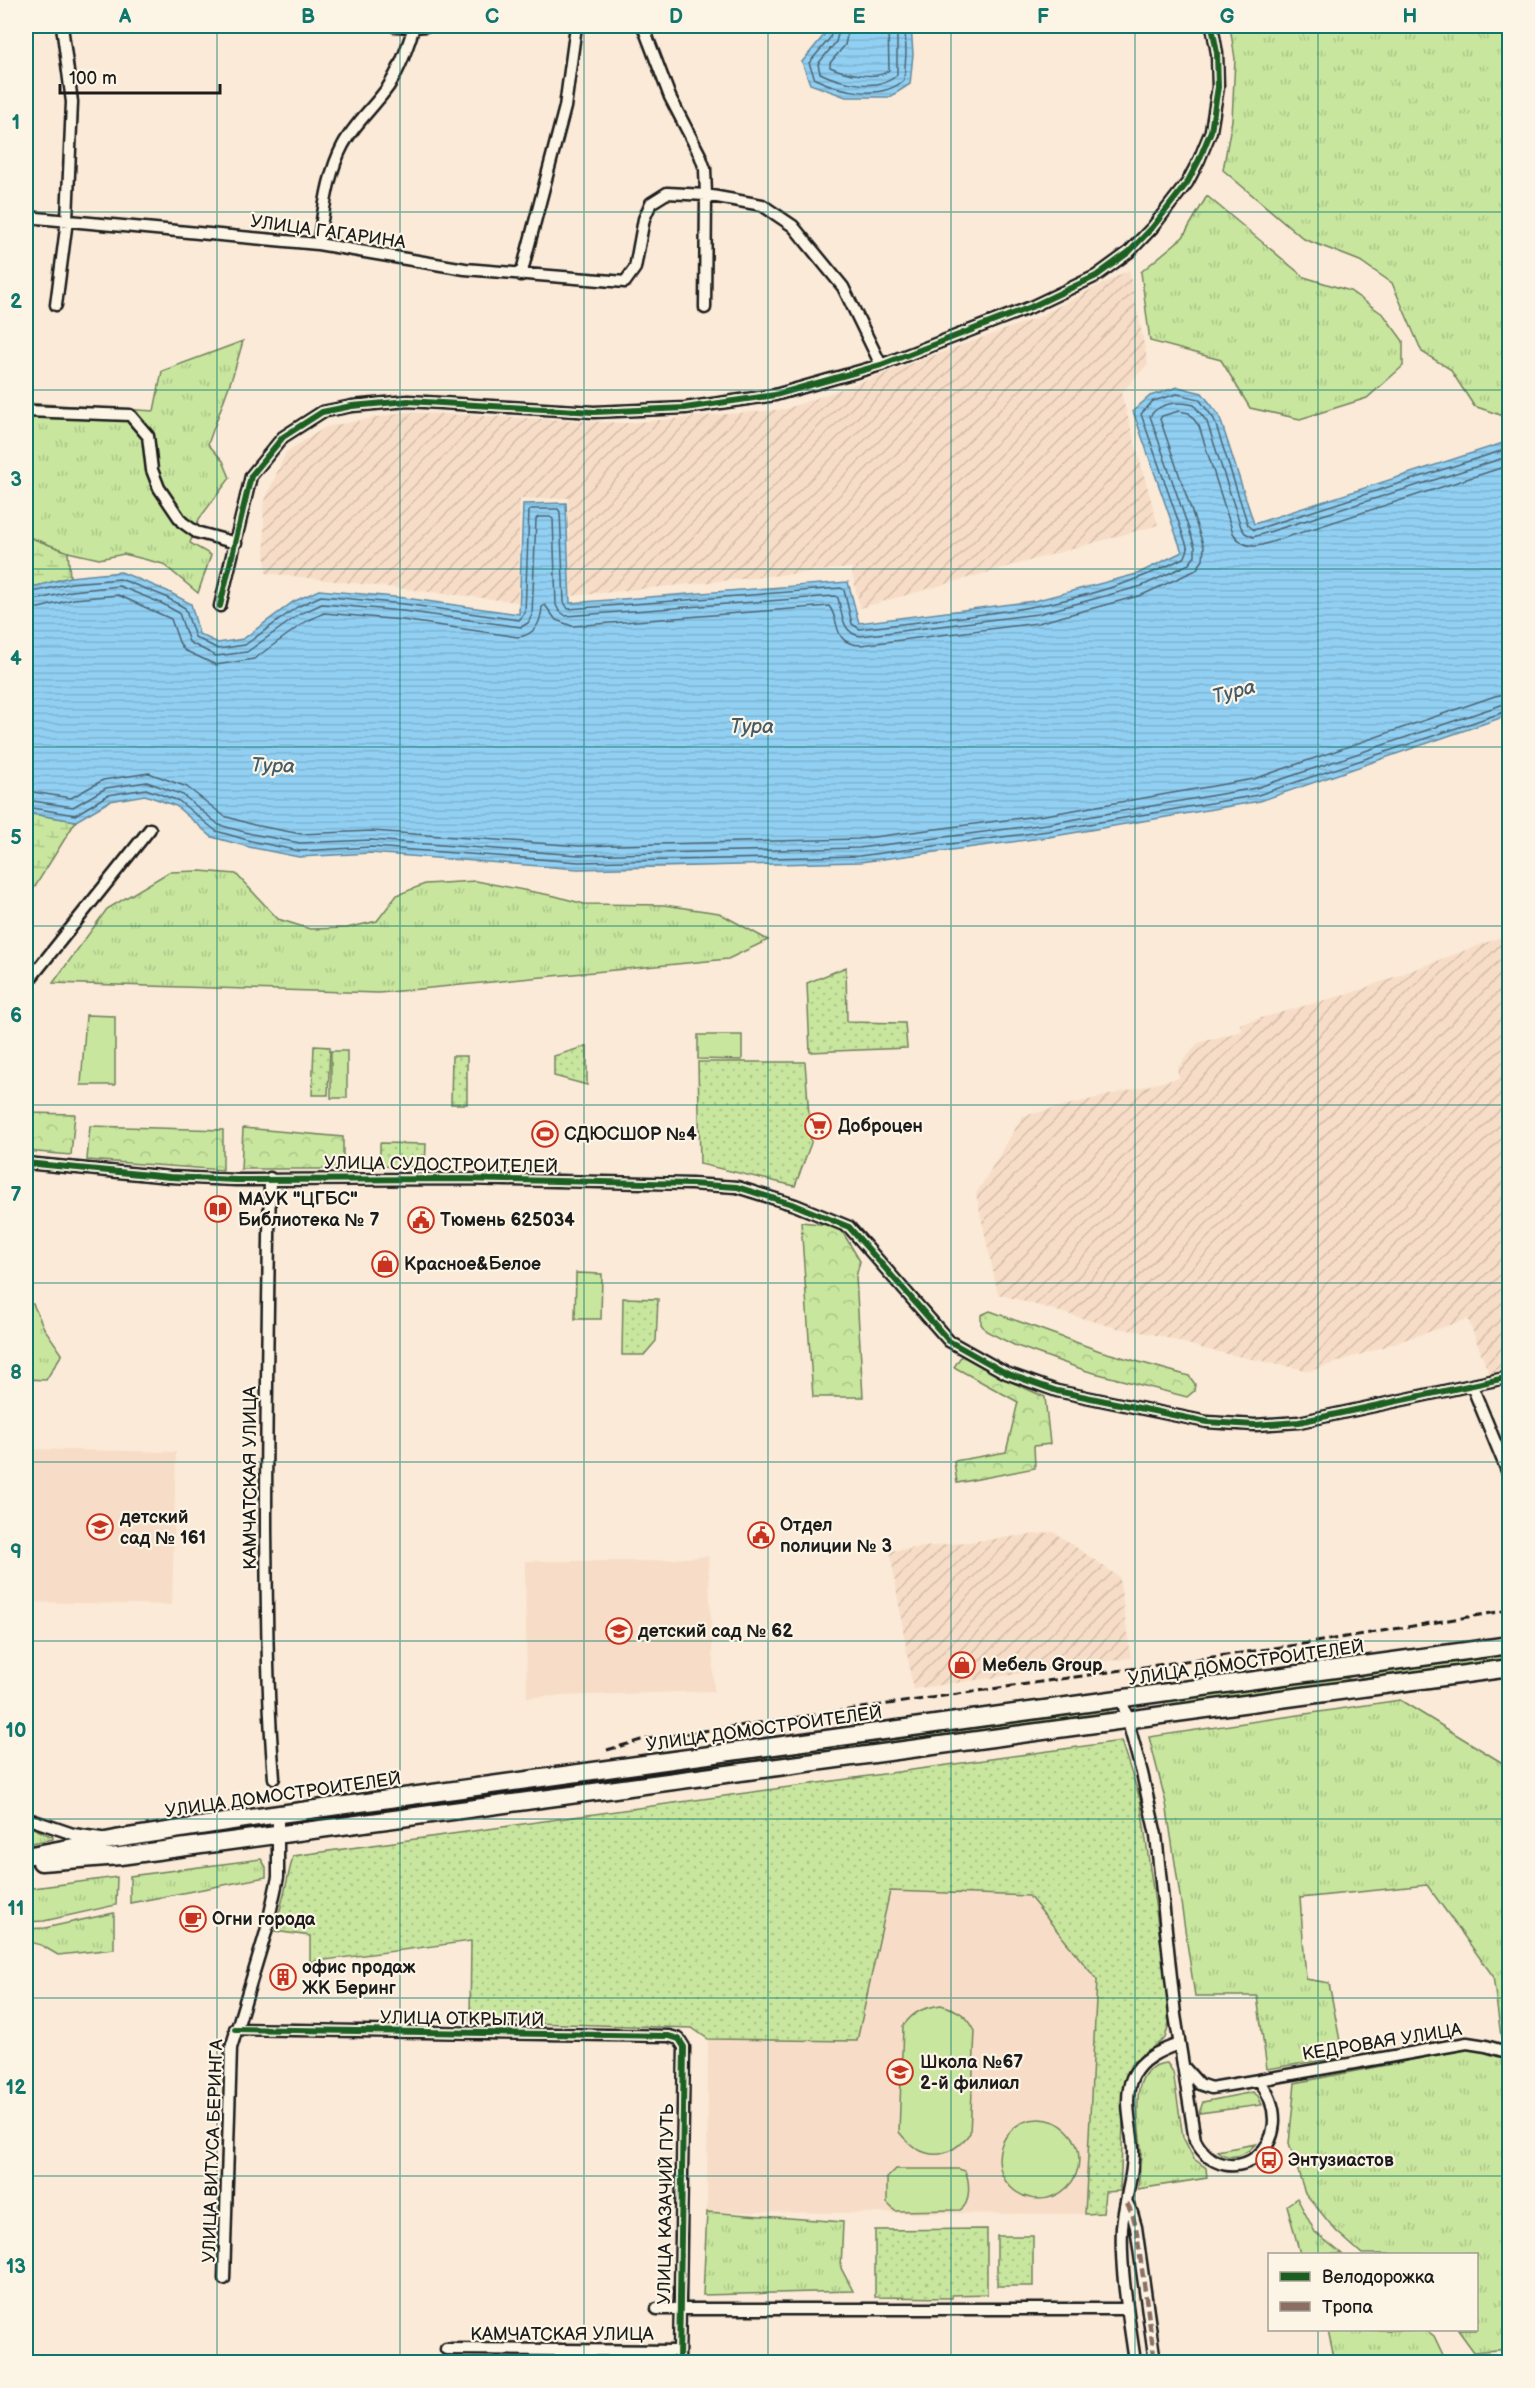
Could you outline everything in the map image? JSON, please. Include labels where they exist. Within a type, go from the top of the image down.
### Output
[{"type":"main road","name":"УЛИЦА ДОМОСТРОИТЕЛЕЙ","points":[[26,1856],[116,1839],[278,1815],[1509,1645]]},
{"type":"main road","points":[[26,1864],[120,1856],[279,1835],[1509,1668]]},
{"type":"street","points":[[56,305],[67,220],[72,102],[62,26]]},
{"type":"street","points":[[394,26],[426,26]]},
{"type":"street","points":[[521,275],[565,107],[576,26]]},
{"type":"street","points":[[644,26],[670,97],[705,169],[705,308]]},
{"type":"street","points":[[220,606],[251,476],[283,437],[322,412],[352,406],[408,401],[594,412],[685,408],[775,395],[881,365],[1032,307],[1096,276],[1129,252],[1152,228],[1187,183],[1211,131],[1218,87],[1217,53],[1212,26]]},
{"type":"street","points":[[318,244],[327,194],[343,146],[363,114],[388,87],[403,60],[414,27]]},
{"type":"street","name":"УЛИЦА ГАГАРИНА","points":[[26,217],[318,244],[465,269],[625,282],[635,268],[644,219],[651,203],[667,193],[706,195]]},
{"type":"street","points":[[706,195],[762,205],[793,226],[843,287],[881,365]]},
{"type":"street","points":[[26,411],[130,415],[148,436],[152,470],[159,488],[182,522],[196,532],[236,543]]},
{"type":"street","points":[[26,984],[150,830]]},
{"type":"street","name":"УЛИЦА СУДОСТРОИТЕЛЕЙ","points":[[26,1163],[170,1177],[236,1180],[270,1178],[463,1179],[737,1187],[849,1227],[949,1341],[1006,1373],[1057,1391],[1207,1422],[1255,1425],[1299,1422],[1472,1386]]},
{"type":"street","name":"КАМЧАТСКАЯ УЛИЦА","points":[[270,1178],[266,1386],[267,1618],[269,1717],[274,1778]]},
{"type":"street","points":[[1509,1377],[1472,1386],[1509,1478]]},
{"type":"street","points":[[1122,1700],[1156,1834],[1179,2044],[1195,2140],[1202,2152],[1214,2162],[1232,2165],[1252,2161],[1271,2142],[1275,2124],[1269,2094],[1259,2080]]},
{"type":"street","name":"УЛИЦА ВИТУСА БЕРИНГА","points":[[224,2279],[231,2048],[266,1932],[278,1877],[278,1815]]},
{"type":"street","points":[[26,1818],[73,1834],[116,1839]]},
{"type":"street","name":"УЛИЦА ОТКРЫТИЙ","points":[[235,2029],[669,2036],[679,2039],[684,2047]]},
{"type":"street","name":"КЕДРОВАЯ УЛИЦА","points":[[1183,2066],[1199,2084],[1211,2088],[1467,2043],[1509,2053]]},
{"type":"street","points":[[1135,2362],[1122,2255],[1122,2224],[1127,2203],[1133,2151],[1129,2089],[1133,2076],[1143,2063],[1159,2052],[1179,2044]]},
{"type":"street","name":"УЛИЦА КАЗАЧИЙ ПУТЬ","points":[[678,2357],[684,2047]]},
{"type":"street","points":[[1127,2203],[1136,2227],[1155,2362]]},
{"type":"street","points":[[657,2309],[1127,2309]]},
{"type":"street","name":"КАМЧАТСКАЯ УЛИЦА","points":[[446,2349],[678,2357]]},
{"type":"shaded area","points":[[1129,270],[1148,364],[1121,393],[1158,525],[860,608],[851,568],[571,596],[568,498],[520,499],[518,602],[266,573],[263,505],[286,452],[326,427],[403,412],[626,423],[786,409],[1034,319]]},
{"type":"shaded area","points":[[1509,934],[1509,1370],[1489,1374],[1468,1319],[1310,1371],[1208,1350],[1153,1334],[1116,1328],[998,1294],[976,1194],[1023,1116],[1179,1078],[1177,1069],[1198,1043],[1242,1031],[1240,1024],[1354,992]]},
{"type":"shaded area","name":"детский сад № 161","points":[[26,1449],[176,1452],[172,1605],[26,1602]]},
{"type":"shaded area","points":[[1054,1532],[1119,1577],[1131,1658],[913,1689],[890,1551]]},
{"type":"shaded area","name":"детский сад № 62","points":[[708,1556],[714,1691],[527,1697],[525,1561],[651,1561]]},
{"type":"shaded area","name":"Школа №67 2-й филиал","points":[[889,1891],[1029,1896],[1097,1980],[1085,2214],[707,2212],[708,2039],[856,2041]]},
{"type":"green space","points":[[1230,26],[1509,26],[1509,418],[1474,406],[1450,369],[1422,352],[1392,283],[1360,261],[1304,239],[1223,170],[1232,120],[1235,59]]},
{"type":"green space","points":[[1207,196],[1304,277],[1350,291],[1384,315],[1403,341],[1403,366],[1367,398],[1300,419],[1250,408],[1221,360],[1150,341],[1141,272],[1183,237]]},
{"type":"green space","points":[[243,341],[208,444],[223,461],[230,478],[199,519],[190,543],[211,555],[198,593],[163,564],[124,554],[99,559],[68,552],[26,536],[26,403],[154,411],[162,371]]},
{"type":"green space","points":[[26,536],[68,552],[70,577],[37,586],[26,586]]},
{"type":"green space","points":[[26,813],[76,821],[26,901]]},
{"type":"green space","points":[[200,871],[236,874],[278,919],[310,929],[347,928],[377,921],[397,895],[425,884],[476,881],[584,904],[664,905],[719,913],[768,940],[728,959],[379,993],[53,983],[107,909],[169,872]]},
{"type":"green space","points":[[846,967],[847,1022],[905,1023],[907,1048],[810,1052],[807,983]]},
{"type":"green space","points":[[86,1015],[115,1016],[115,1085],[81,1085]]},
{"type":"green space","points":[[698,1035],[742,1035],[742,1060],[698,1059]]},
{"type":"green space","points":[[314,1046],[330,1047],[328,1095],[312,1095]]},
{"type":"green space","points":[[587,1046],[587,1085],[554,1076],[554,1056]]},
{"type":"green space","points":[[331,1051],[347,1051],[347,1098],[331,1098]]},
{"type":"green space","points":[[452,1056],[467,1056],[467,1104],[451,1104]]},
{"type":"green space","points":[[698,1062],[805,1062],[811,1143],[795,1186],[700,1164]]},
{"type":"green space","points":[[26,1113],[75,1114],[71,1155],[26,1151]]},
{"type":"green space","points":[[90,1126],[223,1130],[223,1170],[87,1160]]},
{"type":"green space","points":[[243,1128],[343,1137],[343,1169],[241,1169]]},
{"type":"green space","points":[[380,1143],[426,1144],[425,1167],[380,1166]]},
{"type":"green space","points":[[801,1222],[839,1226],[860,1261],[856,1277],[863,1397],[813,1397]]},
{"type":"green space","points":[[576,1273],[602,1274],[601,1319],[575,1319]]},
{"type":"green space","points":[[623,1298],[658,1299],[656,1341],[644,1355],[622,1355]]},
{"type":"green space","points":[[26,1304],[33,1304],[44,1328],[62,1354],[46,1380],[26,1379]]},
{"type":"green space","points":[[990,1311],[1100,1351],[1189,1376],[1195,1384],[1194,1391],[1187,1397],[1087,1371],[1014,1345],[986,1331],[981,1324],[981,1315]]},
{"type":"green space","points":[[962,1355],[1011,1382],[1045,1397],[1050,1444],[1034,1446],[1035,1468],[957,1483],[954,1461],[1006,1452],[1018,1402],[954,1367]]},
{"type":"green space","points":[[1509,1653],[1509,1659],[1364,1678],[1352,1674]]},
{"type":"green space","points":[[1338,1676],[1352,1680],[1164,1706],[1166,1700]]},
{"type":"green space","points":[[1400,1700],[1509,1767],[1509,2037],[1501,2036],[1493,1976],[1427,1885],[1300,1898],[1306,1979],[1329,1983],[1343,2057],[1267,2069],[1257,1996],[1195,1996],[1166,1803],[1149,1737]]},
{"type":"green space","points":[[1108,1711],[1106,1716],[310,1823],[306,1820]]},
{"type":"green space","points":[[1121,1741],[1140,1799],[1171,2015],[1165,2038],[1133,2063],[1125,2081],[1120,2191],[1105,2192],[1103,2213],[1085,2214],[1097,1980],[1029,1896],[890,1891],[857,2041],[708,2039],[692,2028],[470,2021],[471,1941],[310,1962],[310,1936],[275,1931],[293,1856]]},
{"type":"green space","points":[[26,1825],[53,1837],[53,1839],[26,1844]]},
{"type":"green space","points":[[251,1826],[249,1831],[138,1845],[138,1841]]},
{"type":"green space","points":[[261,1859],[266,1867],[266,1877],[130,1903],[130,1876]]},
{"type":"green space","points":[[117,1877],[116,1905],[44,1921],[26,1922],[26,1889]]},
{"type":"green space","points":[[114,1913],[114,1949],[58,1955],[41,1945],[26,1941],[26,1929],[45,1928]]},
{"type":"green space","points":[[941,2005],[961,2014],[975,2031],[970,2133],[952,2149],[934,2154],[925,2153],[916,2148],[899,2132],[903,2026],[919,2011]]},
{"type":"green space","points":[[1473,2048],[1504,2057],[1509,2061],[1509,2349],[1474,2352],[1459,2331],[1478,2331],[1478,2253],[1361,2253],[1336,2231],[1305,2193],[1289,2143],[1295,2083]]},
{"type":"green space","points":[[1167,2063],[1173,2072],[1183,2137],[1194,2159],[1206,2168],[1207,2178],[1138,2189],[1141,2156],[1138,2112],[1140,2085],[1145,2074],[1154,2067]]},
{"type":"green space","points":[[1253,2092],[1258,2096],[1262,2105],[1199,2113],[1203,2102]]},
{"type":"green space","points":[[1039,2119],[1054,2122],[1067,2131],[1076,2144],[1079,2159],[1076,2174],[1067,2187],[1054,2196],[1039,2199],[1024,2196],[1011,2187],[1002,2174],[999,2159],[1002,2144],[1011,2131],[1024,2122]]},
{"type":"green space","points":[[1256,2144],[1233,2157],[1217,2151]]},
{"type":"green space","points":[[896,2169],[959,2169],[965,2171],[969,2186],[968,2198],[964,2207],[960,2210],[895,2211],[887,2203],[887,2178]]},
{"type":"green space","points":[[1297,2198],[1315,2232],[1341,2253],[1300,2253],[1287,2205]]},
{"type":"green space","points":[[707,2212],[843,2222],[841,2268],[853,2291],[703,2295]]},
{"type":"green space","points":[[987,2229],[987,2294],[952,2295],[952,2298],[875,2297],[875,2230]]},
{"type":"green space","points":[[997,2236],[1033,2236],[1033,2286],[997,2286]]},
{"type":"green space","points":[[1328,2331],[1427,2331],[1434,2336],[1444,2357],[1435,2362],[1335,2362]]},
{"type":"water","points":[[827,26],[911,26],[913,54],[910,84],[890,97],[846,97],[810,84],[802,62],[825,34]]},
{"type":"water","name":"Тура","points":[[1178,387],[1202,393],[1219,415],[1254,524],[1509,441],[1509,715],[1260,801],[1049,837],[860,862],[578,869],[370,853],[299,857],[212,837],[176,806],[145,795],[110,801],[76,821],[26,813],[26,586],[37,586],[70,577],[121,572],[167,591],[191,604],[199,634],[218,643],[243,639],[293,602],[319,590],[405,598],[519,614],[523,504],[566,503],[570,603],[848,582],[859,623],[1034,601],[1137,574],[1182,552],[1133,411],[1150,396]]},
{"type":"railway","points":[[607,1750],[641,1740],[1309,1643],[1510,1610]]},
{"type":"marked path","points":[[1127,2203],[1136,2227],[1155,2362]]},
{"type":"cycle path","points":[[220,606],[251,476],[283,437],[322,412],[352,406],[408,401],[594,412],[685,408],[775,395],[881,365],[1031,307],[1096,276],[1129,252],[1152,228],[1187,183],[1199,160],[1211,131],[1218,87],[1217,53],[1212,26]]},
{"type":"cycle path","points":[[26,1163],[170,1177],[236,1180],[463,1179],[737,1187],[795,1205],[849,1227],[949,1341],[1006,1373],[1057,1391],[1207,1422],[1255,1425],[1299,1422],[1510,1377]]},
{"type":"cycle path","points":[[235,2029],[669,2036],[679,2039],[684,2047],[679,2362]]},
{"type":"place","name":"Доброцен","points":[[818,1126]]},
{"type":"place","name":"СДЮСШОР №4","points":[[545,1134]]},
{"type":"place","name":"МАУК \"ЦГБС\" Библиотека № 7","points":[[218,1209]]},
{"type":"place","name":"Тюмень 625034","points":[[421,1220]]},
{"type":"place","name":"Красное&Белое","points":[[385,1264]]},
{"type":"place","name":"детский сад № 161","points":[[100,1527]]},
{"type":"place","name":"Отдел полиции № 3","points":[[761,1535]]},
{"type":"place","name":"детский сад № 62","points":[[619,1631]]},
{"type":"place","name":"Мебель Group","points":[[962,1665]]},
{"type":"place","name":"Огни города","points":[[193,1919]]},
{"type":"place","name":"офис продаж ЖК Беринг","points":[[283,1977]]},
{"type":"place","name":"Школа №67 2-й филиал","points":[[900,2072]]},
{"type":"place","name":"Энтузиастов","points":[[1269,2160]]}]
